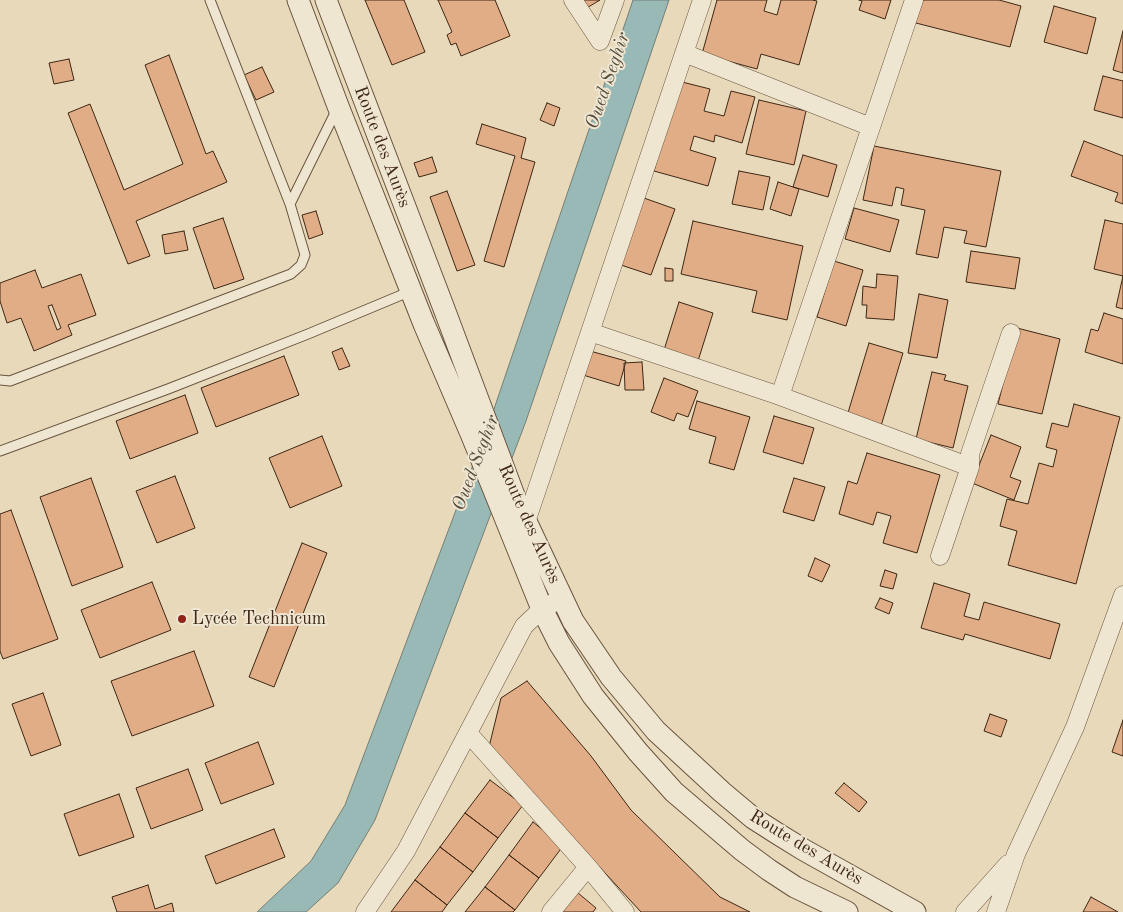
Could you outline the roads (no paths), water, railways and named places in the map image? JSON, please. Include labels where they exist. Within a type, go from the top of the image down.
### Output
[{"type":"street","name":"Route des Aurès","points":[[298,0],[411,291],[466,396]]},
{"type":"street","name":"Route des Aurès","points":[[326,0],[466,396],[507,502],[542,609],[559,643],[593,696],[638,752],[674,792],[742,850],[769,870],[795,887],[847,912]]},
{"type":"street","points":[[573,0],[600,40],[615,0]]},
{"type":"street","points":[[526,522],[702,0]]},
{"type":"street","points":[[780,396],[914,0]]},
{"type":"street","points":[[684,53],[871,128]]},
{"type":"street","points":[[590,332],[780,396],[970,467]]},
{"type":"street","points":[[940,556],[970,467],[970,454],[1011,333]]},
{"type":"street","name":"Route des Aurès","points":[[507,502],[526,522],[573,621],[611,677],[656,730],[722,792],[753,818],[804,850],[915,912]]},
{"type":"street","points":[[996,912],[1016,854],[1075,727],[1123,595]]},
{"type":"street","points":[[365,912],[406,851],[524,626],[542,609],[562,598]]},
{"type":"street","points":[[468,733],[588,867],[625,912]]},
{"type":"street","points":[[965,912],[1016,854]]},
{"type":"street","points":[[551,912],[588,867]]},
{"type":"lane","points":[[0,380],[10,381],[291,274],[301,265],[305,255],[290,204],[210,0]]},
{"type":"lane","points":[[290,204],[338,106]]},
{"type":"lane","points":[[0,450],[168,389],[411,291]]},
{"type":"water","name":"Oued Seghir","points":[[633,0],[669,0],[526,421],[375,820],[338,883],[306,912],[257,912],[311,861],[345,805],[494,409]]},
{"type":"place","name":"Lycée Technicum","points":[[182,619]]}]
